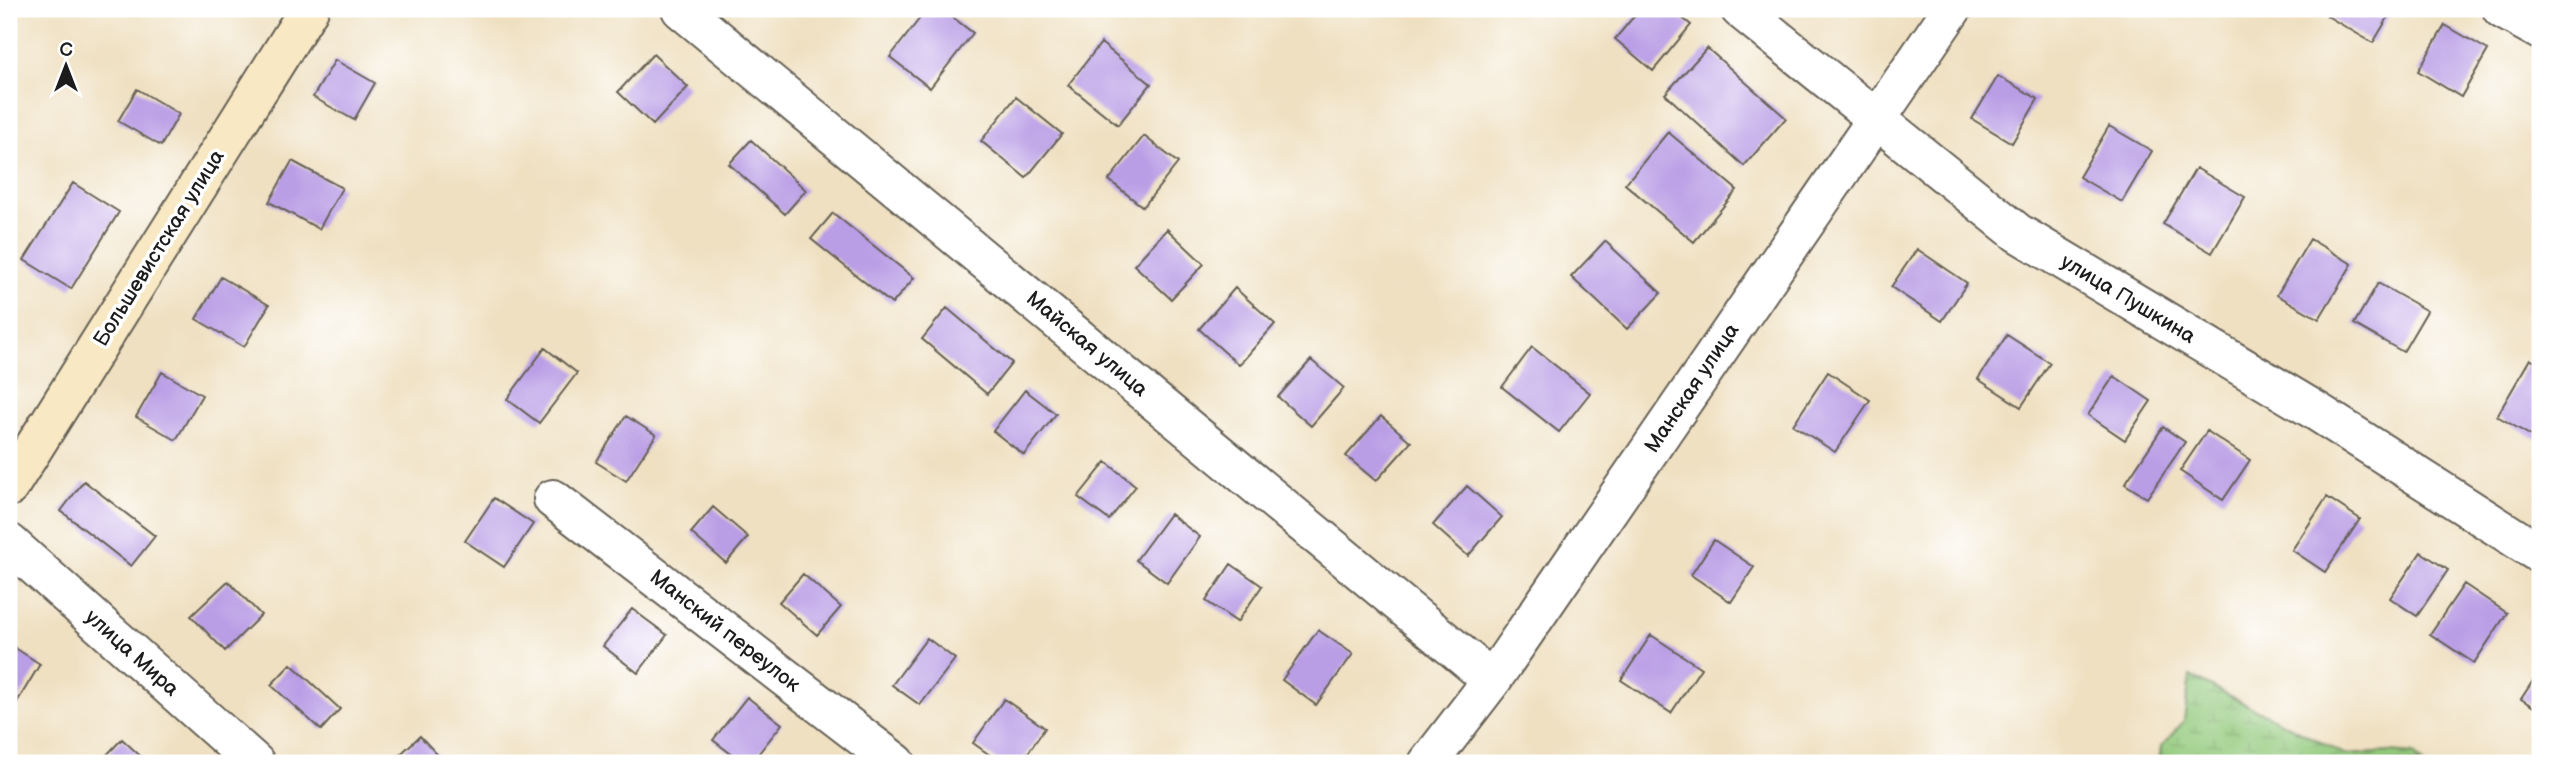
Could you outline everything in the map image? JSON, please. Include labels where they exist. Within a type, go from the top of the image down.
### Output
[{"type":"street","name":"Большевистская улица","points":[[9,487],[309,9]]},
{"type":"street","name":"Майская улица","points":[[681,9],[1492,680]]},
{"type":"street","name":"улица Пушкина","points":[[1740,9],[2018,233],[2316,411],[2540,554]]},
{"type":"street","name":"Манская улица","points":[[1428,763],[1492,680],[1952,9]]},
{"type":"street","points":[[2502,9],[2540,30]]},
{"type":"street","name":"Манский переулок","points":[[553,499],[896,763]]},
{"type":"street","name":"улица Мира","points":[[9,544],[255,763]]},
{"type":"green space","points":[[2190,676],[2346,755],[2390,752],[2413,754],[2423,763],[2159,763],[2161,747],[2184,721]]},
{"type":"building","points":[[927,9],[942,9],[973,33],[930,88],[890,57]]},
{"type":"building","points":[[1640,9],[1671,9],[1691,25],[1653,71],[1615,39]]},
{"type":"building","points":[[2331,9],[2393,9],[2373,43],[2327,16]]},
{"type":"building","points":[[2445,25],[2488,50],[2461,97],[2418,71]]},
{"type":"building","points":[[1101,43],[1151,84],[1118,125],[1068,85]]},
{"type":"building","points":[[1707,48],[1786,118],[1744,166],[1665,94]]},
{"type":"building","points":[[653,54],[688,87],[653,125],[618,92]]},
{"type":"building","points":[[335,60],[375,83],[354,120],[313,97]]},
{"type":"building","points":[[1998,76],[2038,99],[2012,143],[1972,119]]},
{"type":"building","points":[[137,89],[179,114],[161,146],[118,121]]},
{"type":"building","points":[[1016,97],[1062,134],[1026,178],[981,141]]},
{"type":"building","points":[[2109,126],[2152,151],[2122,202],[2079,177]]},
{"type":"building","points":[[1668,132],[1737,190],[1694,242],[1625,184]]},
{"type":"building","points":[[1144,136],[1178,163],[1143,207],[1109,180]]},
{"type":"building","points":[[751,140],[806,190],[785,214],[729,164]]},
{"type":"building","points":[[292,161],[342,188],[319,229],[269,202]]},
{"type":"building","points":[[2196,168],[2245,197],[2212,253],[2163,224]]},
{"type":"building","points":[[73,183],[119,212],[71,289],[24,260]]},
{"type":"building","points":[[833,213],[914,278],[892,304],[811,239]]},
{"type":"building","points":[[1167,229],[1204,264],[1171,299],[1134,265]]},
{"type":"building","points":[[2310,239],[2352,264],[2319,319],[2277,295]]},
{"type":"building","points":[[1605,241],[1661,293],[1627,329],[1571,277]]},
{"type":"building","points":[[1917,249],[1967,283],[1942,321],[1891,287]]},
{"type":"building","points":[[221,277],[269,305],[244,347],[196,319]]},
{"type":"building","points":[[2378,283],[2427,311],[2403,352],[2354,324]]},
{"type":"building","points":[[1235,288],[1275,324],[1239,365],[1199,329]]},
{"type":"building","points":[[947,308],[1012,363],[987,394],[922,339]]},
{"type":"building","points":[[2007,335],[2050,363],[2021,407],[1978,379]]},
{"type":"building","points":[[1532,347],[1590,393],[1559,432],[1502,387]]},
{"type":"building","points":[[545,348],[577,373],[539,423],[507,399]]},
{"type":"building","points":[[2530,359],[2540,365],[2540,441],[2497,416]]},
{"type":"building","points":[[1311,360],[1344,388],[1311,426],[1278,397]]},
{"type":"building","points":[[162,372],[202,395],[176,440],[136,417]]},
{"type":"building","points":[[1828,372],[1870,400],[1835,452],[1793,425]]},
{"type":"building","points":[[2114,376],[2151,401],[2125,440],[2088,415]]},
{"type":"building","points":[[1025,390],[1056,414],[1024,455],[993,431]]},
{"type":"building","points":[[626,416],[656,435],[626,481],[596,462]]},
{"type":"building","points":[[1381,416],[1411,442],[1376,481],[1346,456]]},
{"type":"building","points":[[2163,427],[2185,442],[2147,498],[2125,484]]},
{"type":"building","points":[[2207,431],[2250,460],[2223,500],[2180,471]]},
{"type":"building","points":[[1106,462],[1136,486],[1109,520],[1078,497]]},
{"type":"building","points":[[84,481],[155,536],[131,566],[61,511]]},
{"type":"building","points":[[1467,486],[1502,517],[1468,556],[1433,525]]},
{"type":"building","points":[[2327,497],[2360,519],[2325,572],[2292,550]]},
{"type":"building","points":[[494,498],[533,524],[504,567],[465,541]]},
{"type":"building","points":[[713,507],[748,537],[726,563],[691,533]]},
{"type":"building","points":[[1170,514],[1200,537],[1167,583],[1136,560]]},
{"type":"building","points":[[1714,540],[1754,567],[1731,602],[1691,575]]},
{"type":"building","points":[[2421,552],[2448,570],[2417,616],[2390,598]]},
{"type":"building","points":[[1231,564],[1262,586],[1237,622],[1206,601]]},
{"type":"building","points":[[803,574],[841,607],[817,635],[779,602]]},
{"type":"building","points":[[228,581],[261,615],[225,651],[191,616]]},
{"type":"building","points":[[2464,584],[2507,613],[2474,663],[2430,634]]},
{"type":"building","points":[[632,609],[667,635],[638,673],[603,646]]},
{"type":"building","points":[[1318,630],[1353,654],[1316,705],[1282,680]]},
{"type":"building","points":[[1651,635],[1701,668],[1671,713],[1621,680]]},
{"type":"building","points":[[927,638],[955,659],[920,705],[892,685]]},
{"type":"building","points":[[9,644],[40,664],[17,702],[9,697]]},
{"type":"building","points":[[291,664],[340,709],[321,730],[271,685]]},
{"type":"building","points":[[2540,670],[2540,711],[2521,699]]},
{"type":"building","points":[[747,697],[782,724],[751,763],[743,763],[713,740]]},
{"type":"building","points":[[1004,699],[1045,728],[1021,763],[1001,763],[973,743]]},
{"type":"building","points":[[420,736],[445,763],[391,763]]},
{"type":"building","points":[[122,739],[148,763],[99,763]]}]
